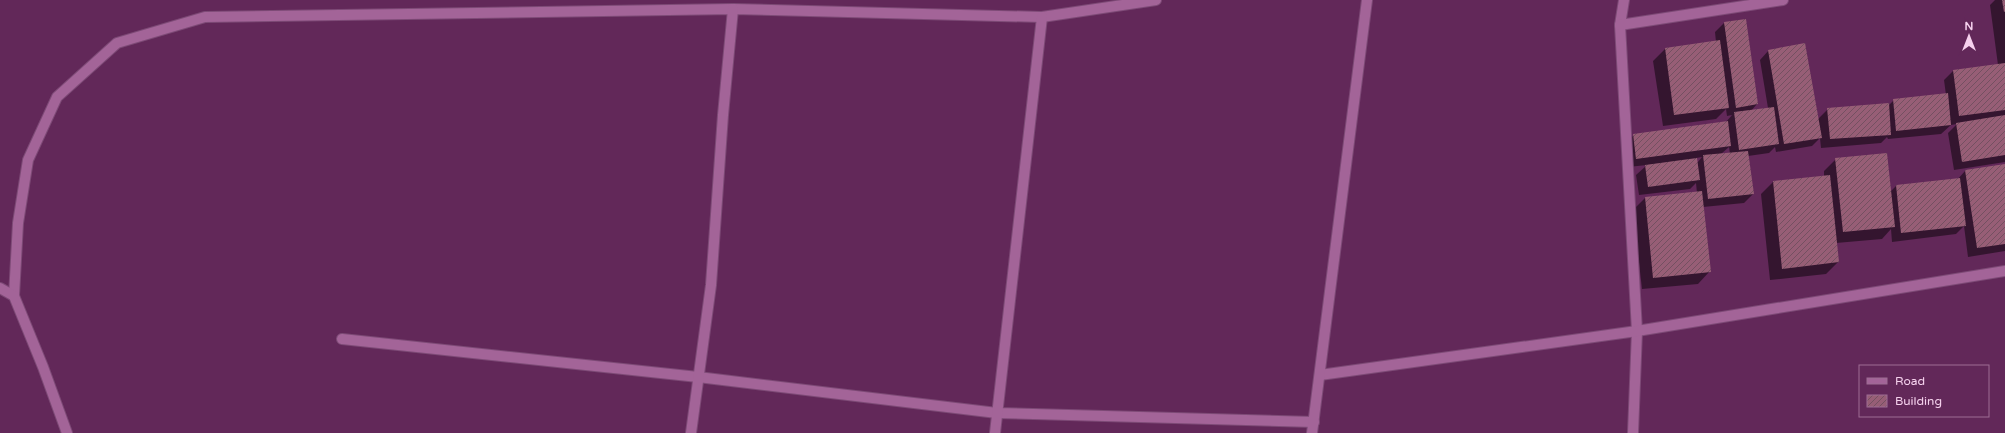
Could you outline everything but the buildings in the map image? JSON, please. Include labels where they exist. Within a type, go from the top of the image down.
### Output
[{"type":"street","points":[[67,433],[43,367],[14,296],[18,223],[28,160],[57,97],[117,43],[205,18],[733,9],[1042,16],[1156,0]]},
{"type":"street","points":[[1312,433],[1367,0]]},
{"type":"street","points":[[1624,0],[1620,25],[1637,331],[1632,433]]},
{"type":"street","points":[[1620,25],[1782,0]]},
{"type":"street","points":[[691,433],[711,285],[722,115],[733,9]]},
{"type":"street","points":[[995,433],[1042,16]]},
{"type":"street","points":[[1320,375],[1637,331],[2005,271]]},
{"type":"street","points":[[0,288],[14,296]]},
{"type":"street","points":[[342,339],[698,377],[997,413],[1314,422]]}]
